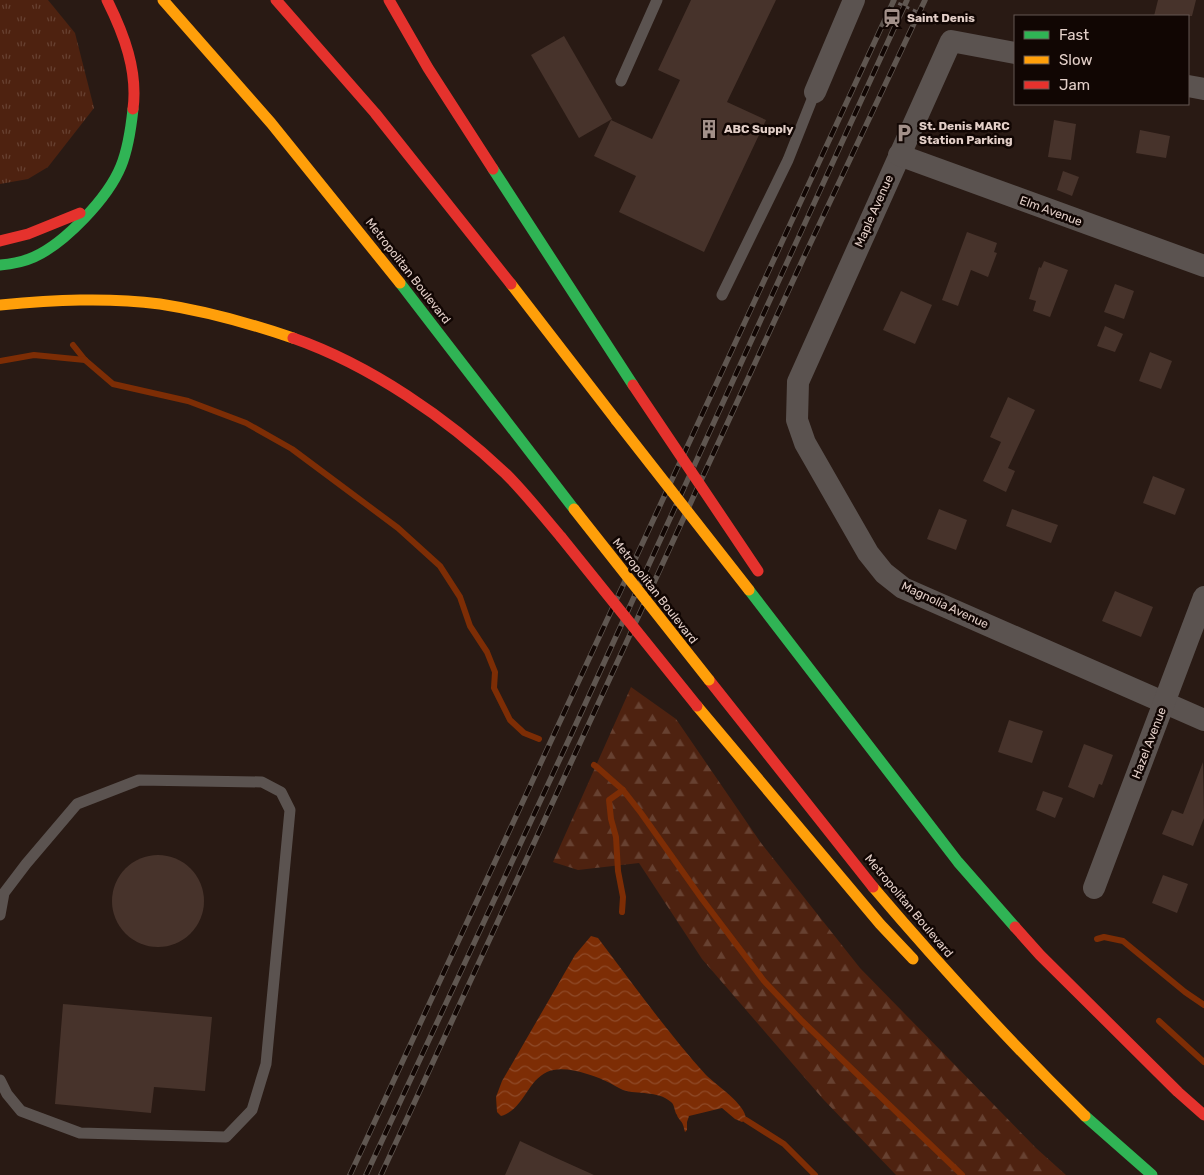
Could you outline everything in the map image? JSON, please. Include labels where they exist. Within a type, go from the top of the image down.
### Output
[{"type":"highway","points":[[0,266],[38,256],[58,243],[97,204],[120,168],[130,135],[134,110],[134,71],[124,36],[107,0]]},
{"type":"highway","name":"Metropolitan Boulevard","points":[[164,0],[314,174],[404,287],[574,509],[798,795],[959,987],[1025,1058],[1152,1175]]},
{"type":"highway","points":[[276,0],[375,112],[469,229],[958,862],[1040,955],[1178,1092],[1204,1114]]},
{"type":"highway","points":[[389,0],[428,68],[633,385],[760,575]]},
{"type":"highway","points":[[0,241],[57,224],[97,204]]},
{"type":"highway","points":[[0,304],[65,299],[104,300],[158,304],[206,313],[272,332],[329,353],[380,379],[428,410],[468,440],[498,467],[561,537],[697,706],[880,924],[921,967]]},
{"type":"highway","points":[[19,314],[65,299]]},
{"type":"highway","points":[[812,653],[898,784]]},
{"type":"highway","points":[[984,1030],[1123,1150]]},
{"type":"street","points":[[815,92],[854,0]]},
{"type":"street","points":[[951,41],[1014,53]]},
{"type":"street","name":"Maple Avenue","points":[[798,382],[951,41]]},
{"type":"street","points":[[1189,86],[1204,89]]},
{"type":"street","name":"Elm Avenue","points":[[899,155],[1204,266]]},
{"type":"street","name":"Magnolia Avenue","points":[[798,382],[797,420],[805,443],[868,553],[884,573],[903,588],[1204,720]]},
{"type":"street","name":"Hazel Avenue","points":[[1094,888],[1204,597]]},
{"type":"lane","points":[[621,81],[657,0]]},
{"type":"lane","points":[[722,295],[788,160],[815,92]]},
{"type":"lane","points":[[0,915],[4,893],[77,804],[139,780],[262,782],[281,792],[290,810],[266,1064],[252,1110],[226,1137],[80,1133],[21,1111],[7,1094],[0,1080]]},
{"type":"path","points":[[891,0],[933,19],[951,41]]},
{"type":"green space","points":[[0,0],[48,0],[75,33],[94,108],[48,167],[28,179],[0,184]]},
{"type":"green space","points":[[631,687],[676,719],[761,843],[860,968],[1036,1148],[1066,1175],[896,1175],[823,1099],[702,959],[639,863],[578,870],[553,862]]},
{"type":"water","points":[[591,936],[598,938],[650,1008],[706,1075],[742,1108],[746,1120],[742,1122],[735,1119],[722,1108],[689,1116],[685,1132],[673,1105],[666,1098],[654,1094],[623,1090],[587,1074],[561,1069],[547,1072],[540,1076],[509,1112],[501,1116],[497,1112],[496,1097],[502,1081],[575,955]]},
{"type":"building","name":"ABC Supply","points":[[691,0],[776,0],[727,102],[766,120],[704,252],[619,212],[636,176],[594,156],[611,120],[652,139],[680,80],[658,70]]},
{"type":"building","points":[[1158,0],[1196,0],[1192,16],[1154,15]]},
{"type":"building","points":[[564,36],[612,119],[579,138],[531,55]]},
{"type":"building","points":[[1054,120],[1076,124],[1071,160],[1048,157]]},
{"type":"building","points":[[1140,130],[1170,136],[1166,158],[1136,153]]},
{"type":"building","points":[[1063,171],[1079,177],[1072,196],[1057,190]]},
{"type":"building","points":[[967,232],[997,243],[994,252],[997,253],[988,277],[971,270],[958,306],[942,300]]},
{"type":"building","points":[[1044,261],[1068,270],[1050,317],[1033,311],[1036,301],[1029,299],[1039,267],[1041,268]]},
{"type":"building","points":[[1115,284],[1134,291],[1124,319],[1104,312]]},
{"type":"building","points":[[901,291],[932,305],[915,344],[883,330]]},
{"type":"building","points":[[1105,326],[1123,334],[1115,352],[1097,346]]},
{"type":"building","points":[[1150,352],[1172,361],[1161,389],[1139,381]]},
{"type":"building","points":[[1008,397],[1035,410],[1008,468],[1015,471],[1006,492],[983,481],[1001,442],[990,437]]},
{"type":"building","points":[[1153,476],[1185,489],[1175,515],[1143,503]]},
{"type":"building","points":[[939,509],[967,520],[956,550],[927,539]]},
{"type":"building","points":[[1012,509],[1058,525],[1051,543],[1006,526]]},
{"type":"building","points":[[1115,591],[1153,607],[1141,637],[1102,621]]},
{"type":"building","points":[[1009,720],[1043,731],[1032,763],[998,752]]},
{"type":"building","points":[[1084,744],[1113,755],[1102,785],[1099,784],[1094,798],[1068,787]]},
{"type":"building","points":[[1203,762],[1204,818],[1193,846],[1162,834],[1172,810],[1183,814]]},
{"type":"building","points":[[1043,791],[1063,798],[1055,818],[1036,810]]},
{"type":"building","points":[[158,855],[175,859],[190,869],[200,884],[204,901],[200,918],[190,933],[175,943],[158,947],[141,943],[126,933],[116,918],[112,901],[116,884],[126,869],[141,859]]},
{"type":"building","points":[[1163,875],[1188,884],[1177,913],[1152,903]]},
{"type":"building","points":[[63,1004],[212,1017],[205,1091],[154,1087],[151,1113],[55,1104]]},
{"type":"building","points":[[520,1141],[554,1157],[594,1175],[505,1175]]},
{"type":"waterway","points":[[73,345],[85,360],[113,384],[188,401],[246,423],[292,449],[398,528],[440,566],[460,597],[470,626],[487,652],[495,672],[494,688],[510,720],[524,733],[539,739]]},
{"type":"waterway","points":[[0,361],[34,355],[85,360]]},
{"type":"waterway","points":[[594,765],[623,790],[764,981],[802,1021],[962,1175]]},
{"type":"waterway","points":[[622,912],[623,897],[618,871],[616,837],[611,819],[609,800],[623,790]]},
{"type":"waterway","points":[[1097,939],[1104,937],[1123,941],[1185,992],[1204,1005]]},
{"type":"waterway","points":[[1159,1021],[1204,1062]]},
{"type":"waterway","points":[[746,1120],[784,1144],[815,1175]]},
{"type":"railway","points":[[350,1175],[894,0]]},
{"type":"railway","points":[[366,1175],[571,735],[907,0]]},
{"type":"railway","points":[[381,1175],[803,259],[925,0]]},
{"type":"traffic: fast","points":[[0,265],[26,260],[46,250],[72,230],[96,205],[115,179],[121,166],[126,153],[133,109]]},
{"type":"traffic: fast","points":[[493,169],[633,385]]},
{"type":"traffic: fast","points":[[400,283],[574,509]]},
{"type":"traffic: fast","points":[[749,590],[958,862],[1015,927]]},
{"type":"traffic: fast","points":[[1085,1116],[1152,1175]]},
{"type":"traffic: slow","points":[[163,0],[271,123],[400,283]]},
{"type":"traffic: slow","points":[[511,284],[616,420]]},
{"type":"traffic: slow","points":[[0,305],[80,300],[120,300],[160,304],[227,318],[293,338]]},
{"type":"traffic: slow","points":[[616,420],[749,590]]},
{"type":"traffic: slow","points":[[574,509],[709,680]]},
{"type":"traffic: slow","points":[[697,706],[880,924],[913,959]]},
{"type":"traffic: slow","points":[[873,887],[977,1004],[1085,1116]]},
{"type":"traffic: jam","points":[[107,0],[119,26],[128,53],[133,81],[133,109]]},
{"type":"traffic: jam","points":[[276,0],[375,113],[511,284]]},
{"type":"traffic: jam","points":[[389,0],[428,68],[493,169]]},
{"type":"traffic: jam","points":[[0,241],[28,234],[80,213]]},
{"type":"traffic: jam","points":[[293,338],[322,349],[379,378],[433,413],[506,474],[561,537]]},
{"type":"traffic: jam","points":[[633,385],[758,571]]},
{"type":"traffic: jam","points":[[561,537],[697,706]]},
{"type":"traffic: jam","points":[[709,680],[873,887]]},
{"type":"traffic: jam","points":[[1015,927],[1040,955],[1178,1092],[1204,1115]]},
{"type":"place","name":"Saint Denis","points":[[892,18]]},
{"type":"place","name":"ABC Supply","points":[[709,129]]},
{"type":"place","name":"St. Denis MARC Station Parking","points":[[904,133]]}]
